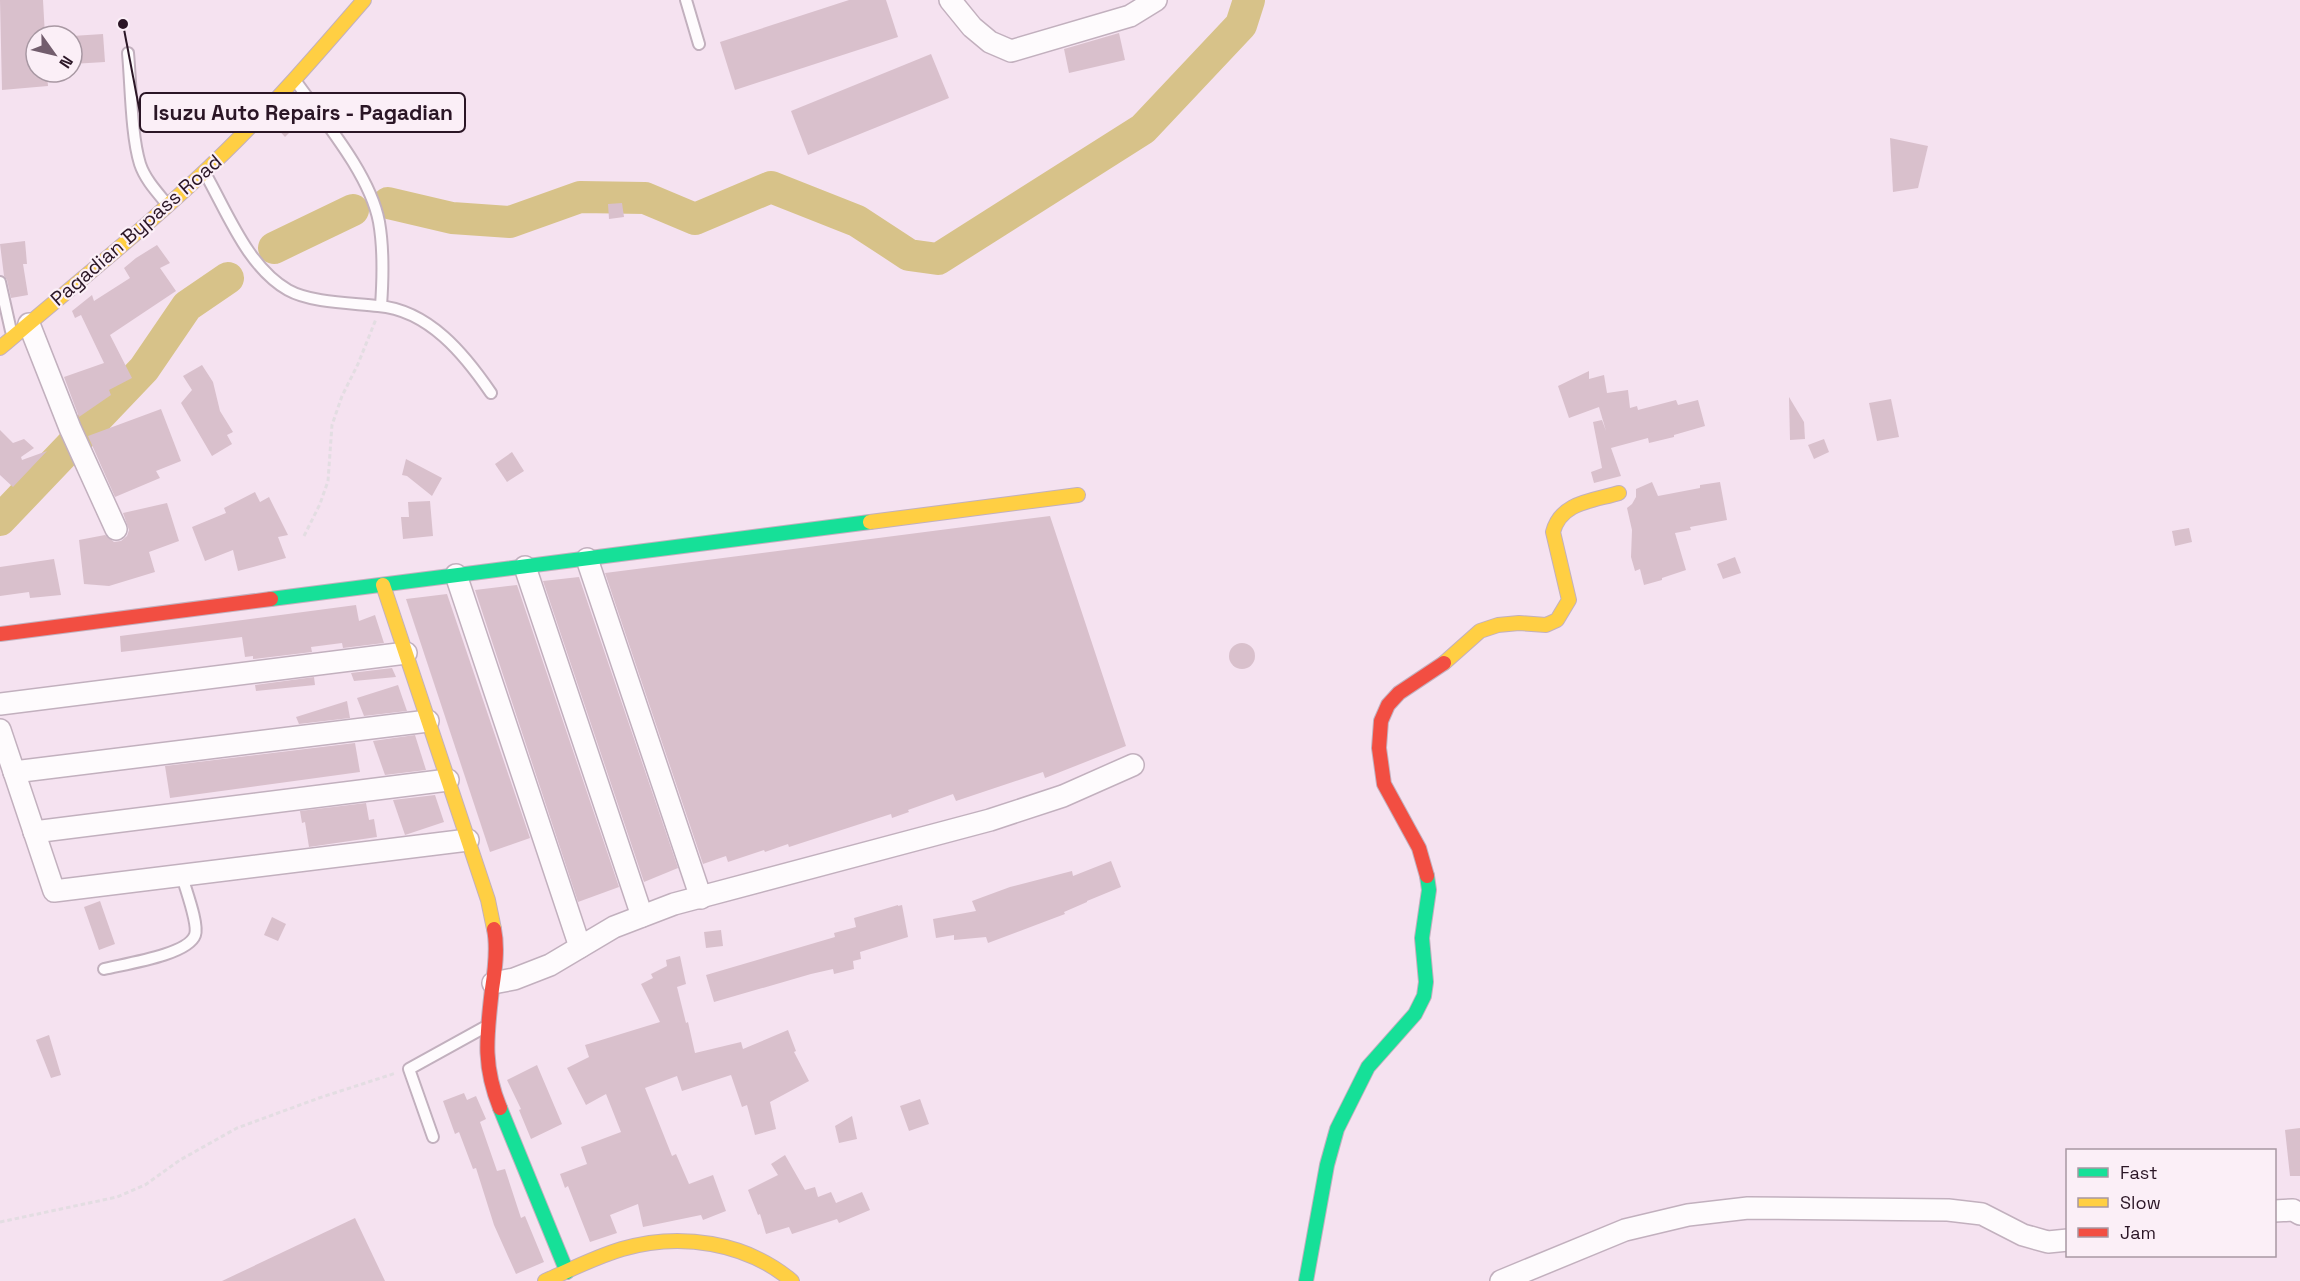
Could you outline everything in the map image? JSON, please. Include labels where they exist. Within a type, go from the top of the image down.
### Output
[{"type":"main road","name":"Pagadian Bypass Road","points":[[0,348],[205,172],[295,80],[364,0]]},
{"type":"main road","points":[[1306,1281],[1327,1165],[1337,1129],[1368,1067],[1414,1014],[1424,996],[1426,982],[1422,938],[1429,890],[1427,873],[1419,848],[1384,784],[1379,748],[1381,721],[1388,705],[1399,693],[1442,665],[1480,631],[1498,624],[1546,625],[1557,620],[1569,600],[1553,532],[1556,521],[1566,509],[1619,493]]},
{"type":"main road","points":[[0,634],[1078,495]]},
{"type":"main road","points":[[382,585],[488,900],[495,934],[488,1025],[487,1062],[490,1084],[567,1272]]},
{"type":"main road","points":[[545,1281],[624,1248],[666,1242],[709,1243],[755,1256],[792,1281]]},
{"type":"street","points":[[950,0],[972,27],[990,42],[1011,51],[1124,8],[1156,0]]},
{"type":"street","points":[[21,330],[116,529]]},
{"type":"street","points":[[587,559],[700,898]]},
{"type":"street","points":[[525,567],[642,915]]},
{"type":"street","points":[[456,575],[580,947]]},
{"type":"street","points":[[0,704],[406,653]]},
{"type":"street","points":[[14,772],[428,721]]},
{"type":"street","points":[[0,730],[54,891],[468,840]]},
{"type":"street","points":[[493,983],[514,979],[550,965],[614,927],[642,915],[990,820],[1063,796],[1133,765]]},
{"type":"street","points":[[34,832],[448,780]]},
{"type":"street","points":[[1501,1281],[1625,1230],[1688,1215],[1748,1208],[1948,1210],[1982,1214],[2023,1235],[2048,1242],[2066,1240]]},
{"type":"street","points":[[2276,1211],[2293,1210],[2300,1214]]},
{"type":"lane","points":[[686,0],[699,44]]},
{"type":"lane","points":[[128,53],[136,145],[140,164],[146,177],[168,206]]},
{"type":"lane","points":[[295,80],[349,155],[364,181],[379,221],[383,265],[381,306]]},
{"type":"lane","points":[[205,172],[254,258],[268,275],[289,291],[342,303],[381,306],[415,316],[448,340],[470,362],[491,393]]},
{"type":"lane","points":[[0,282],[21,330]]},
{"type":"lane","points":[[104,969],[171,952],[191,942],[196,934],[195,924],[182,876]]},
{"type":"lane","points":[[433,1137],[409,1069],[488,1025]]},
{"type":"path","points":[[304,536],[320,504],[328,481],[332,425],[381,306]]},
{"type":"path","points":[[0,1222],[117,1197],[145,1185],[180,1160],[237,1128],[409,1069]]},
{"type":"building","points":[[0,0],[43,0],[44,24],[24,24],[24,84],[48,84],[48,86],[2,90]]},
{"type":"building","points":[[849,0],[886,0],[898,37],[735,90],[720,42]]},
{"type":"building","points":[[1119,33],[1125,60],[1069,73],[1064,49]]},
{"type":"building","points":[[103,34],[105,62],[84,63],[84,35]]},
{"type":"building","points":[[931,54],[949,98],[808,155],[791,111]]},
{"type":"building","points":[[285,117],[295,127],[285,137],[276,127]]},
{"type":"building","points":[[1890,138],[1928,146],[1918,188],[1893,192]]},
{"type":"building","points":[[622,203],[624,217],[609,219],[608,204]]},
{"type":"building","points":[[25,241],[27,264],[23,264],[28,295],[11,298],[4,276],[0,244]]},
{"type":"building","points":[[157,245],[170,263],[160,268],[176,291],[110,335],[132,378],[109,390],[111,395],[79,417],[64,377],[104,363],[81,315],[75,318],[72,311],[92,295],[94,301],[130,278],[124,268]]},
{"type":"building","points":[[202,365],[213,382],[220,411],[233,432],[227,435],[232,444],[212,456],[181,403],[192,390],[183,376]]},
{"type":"building","points":[[1589,371],[1589,379],[1604,375],[1607,393],[1628,390],[1630,408],[1637,406],[1638,410],[1676,400],[1678,405],[1698,400],[1705,426],[1649,443],[1648,438],[1611,448],[1621,476],[1594,483],[1591,472],[1602,468],[1593,422],[1602,420],[1606,431],[1599,407],[1569,418],[1558,386]]},
{"type":"building","points":[[1789,397],[1804,422],[1805,439],[1790,440]]},
{"type":"building","points":[[1891,399],[1899,437],[1877,441],[1869,403]]},
{"type":"building","points":[[161,409],[181,461],[156,471],[160,478],[115,497],[88,436]]},
{"type":"building","points":[[0,430],[13,443],[24,439],[34,448],[21,457],[22,460],[47,451],[13,487],[0,475]]},
{"type":"building","points":[[1824,439],[1829,452],[1814,459],[1808,445]]},
{"type":"building","points":[[512,452],[524,471],[507,482],[495,464]]},
{"type":"building","points":[[406,459],[442,478],[432,496],[407,476],[402,475]]},
{"type":"building","points":[[1652,482],[1658,496],[1720,482],[1727,520],[1690,527],[1691,530],[1675,533],[1686,570],[1644,585],[1640,569],[1635,571],[1631,557],[1632,530],[1627,508],[1636,497],[1636,489]]},
{"type":"building","points":[[255,492],[260,502],[269,497],[288,535],[278,537],[286,558],[238,571],[233,550],[205,561],[192,527],[226,513],[224,508]]},
{"type":"building","points":[[430,501],[433,536],[403,539],[401,517],[409,517],[408,502]]},
{"type":"building","points":[[167,503],[179,541],[149,552],[155,572],[109,586],[84,584],[79,540],[105,535],[114,542],[121,541],[127,536],[129,530],[123,513]]},
{"type":"building","points":[[1050,516],[1126,746],[1045,778],[1043,772],[956,801],[953,794],[892,818],[891,814],[789,847],[788,844],[728,862],[726,856],[703,864],[605,573]]},
{"type":"building","points":[[2189,528],[2192,542],[2175,546],[2172,531]]},
{"type":"building","points":[[1735,557],[1741,573],[1723,579],[1717,564]]},
{"type":"building","points":[[54,559],[61,595],[30,598],[29,592],[0,596],[0,567]]},
{"type":"building","points":[[579,577],[678,868],[644,882],[543,581]]},
{"type":"building","points":[[517,585],[619,887],[578,902],[475,590]]},
{"type":"building","points":[[447,594],[530,838],[490,852],[406,599]]},
{"type":"building","points":[[356,605],[359,621],[375,615],[384,643],[343,648],[342,643],[311,647],[312,652],[253,659],[253,656],[245,657],[242,637],[121,652],[120,636]]},
{"type":"building","points":[[1242,643],[1251,647],[1255,656],[1251,665],[1242,669],[1233,665],[1229,656],[1233,647]]},
{"type":"building","points":[[392,668],[396,677],[354,681],[351,673]]},
{"type":"building","points":[[314,677],[315,685],[256,691],[255,685]]},
{"type":"building","points":[[398,685],[407,711],[364,716],[357,698]]},
{"type":"building","points":[[347,701],[350,718],[299,724],[296,717]]},
{"type":"building","points":[[415,735],[426,770],[385,775],[373,741]]},
{"type":"building","points":[[355,743],[360,772],[170,798],[165,766]]},
{"type":"building","points":[[435,795],[444,822],[405,835],[393,800]]},
{"type":"building","points":[[366,803],[369,820],[374,819],[377,837],[309,847],[305,822],[302,823],[300,811]]},
{"type":"building","points":[[1111,861],[1121,887],[1064,912],[1065,914],[988,943],[986,937],[954,940],[954,935],[936,938],[933,919],[976,911],[972,901],[1010,887],[1072,871],[1073,876]]},
{"type":"building","points":[[100,901],[115,944],[99,950],[84,907]]},
{"type":"building","points":[[902,905],[908,937],[860,952],[861,959],[853,961],[854,969],[834,974],[833,969],[811,974],[714,1002],[706,975],[835,937],[834,933],[856,927],[854,918]]},
{"type":"building","points":[[272,917],[286,924],[278,941],[264,935]]},
{"type":"building","points":[[721,930],[723,946],[706,948],[704,932]]},
{"type":"building","points":[[680,956],[686,984],[677,987],[695,1053],[741,1042],[743,1049],[788,1030],[796,1051],[794,1052],[809,1081],[770,1102],[776,1129],[755,1135],[747,1105],[742,1107],[731,1075],[682,1091],[677,1076],[645,1088],[672,1156],[676,1154],[689,1184],[713,1175],[726,1211],[703,1220],[701,1215],[643,1227],[638,1204],[610,1215],[617,1233],[590,1242],[568,1186],[565,1188],[560,1174],[587,1164],[581,1147],[621,1132],[606,1094],[586,1105],[567,1068],[589,1057],[585,1045],[660,1022],[641,984],[653,978],[651,974],[667,966],[666,960]]},
{"type":"building","points":[[49,1035],[61,1075],[51,1078],[36,1040]]},
{"type":"building","points":[[537,1065],[562,1124],[531,1139],[519,1110],[521,1109],[507,1080]]},
{"type":"building","points":[[464,1093],[467,1100],[476,1096],[486,1119],[480,1122],[497,1171],[505,1169],[521,1218],[525,1216],[544,1262],[516,1274],[494,1225],[476,1168],[473,1169],[459,1132],[455,1134],[443,1101]]},
{"type":"building","points":[[920,1099],[929,1124],[909,1131],[900,1106]]},
{"type":"building","points":[[852,1116],[857,1139],[839,1143],[835,1126]]},
{"type":"building","points":[[2300,1128],[2300,1176],[2290,1176],[2285,1130]]},
{"type":"building","points":[[785,1155],[805,1190],[815,1187],[818,1197],[831,1192],[836,1203],[862,1192],[870,1210],[839,1223],[837,1219],[792,1234],[789,1227],[766,1234],[760,1214],[758,1215],[748,1190],[778,1175],[771,1164]]},
{"type":"building","points":[[355,1218],[385,1281],[222,1281]]},
{"type":"waterway","points":[[388,203],[452,218],[510,222],[580,197],[645,198],[695,219],[771,187],[857,221],[909,255],[938,259],[1143,129],[1241,25],[1249,0]]},
{"type":"waterway","points":[[274,248],[353,210]]},
{"type":"waterway","points":[[0,520],[144,369],[187,306],[228,278]]},
{"type":"traffic: fast","points":[[271,599],[870,522]]},
{"type":"traffic: fast","points":[[1306,1281],[1327,1165],[1337,1129],[1368,1067],[1415,1014],[1424,996],[1426,982],[1422,938],[1429,890],[1427,876]]},
{"type":"traffic: fast","points":[[500,1108],[567,1272]]},
{"type":"traffic: slow","points":[[0,348],[199,177],[279,96],[364,0]]},
{"type":"traffic: slow","points":[[1444,663],[1480,631],[1498,625],[1519,623],[1546,625],[1557,620],[1569,600],[1553,532],[1557,522],[1563,514],[1579,504],[1619,493]]},
{"type":"traffic: slow","points":[[870,522],[1078,495]]},
{"type":"traffic: slow","points":[[383,585],[488,900],[494,929]]},
{"type":"traffic: slow","points":[[545,1281],[612,1252],[667,1241],[689,1241],[733,1249],[754,1257],[792,1281]]},
{"type":"traffic: jam","points":[[0,634],[271,599]]},
{"type":"traffic: jam","points":[[1427,876],[1419,848],[1384,784],[1379,748],[1381,721],[1388,705],[1399,693],[1444,663]]},
{"type":"traffic: jam","points":[[494,929],[496,959],[487,1049],[490,1077],[500,1108]]},
{"type":"place","name":"Isuzu Auto Repairs - Pagadian","points":[[123,24]]}]
